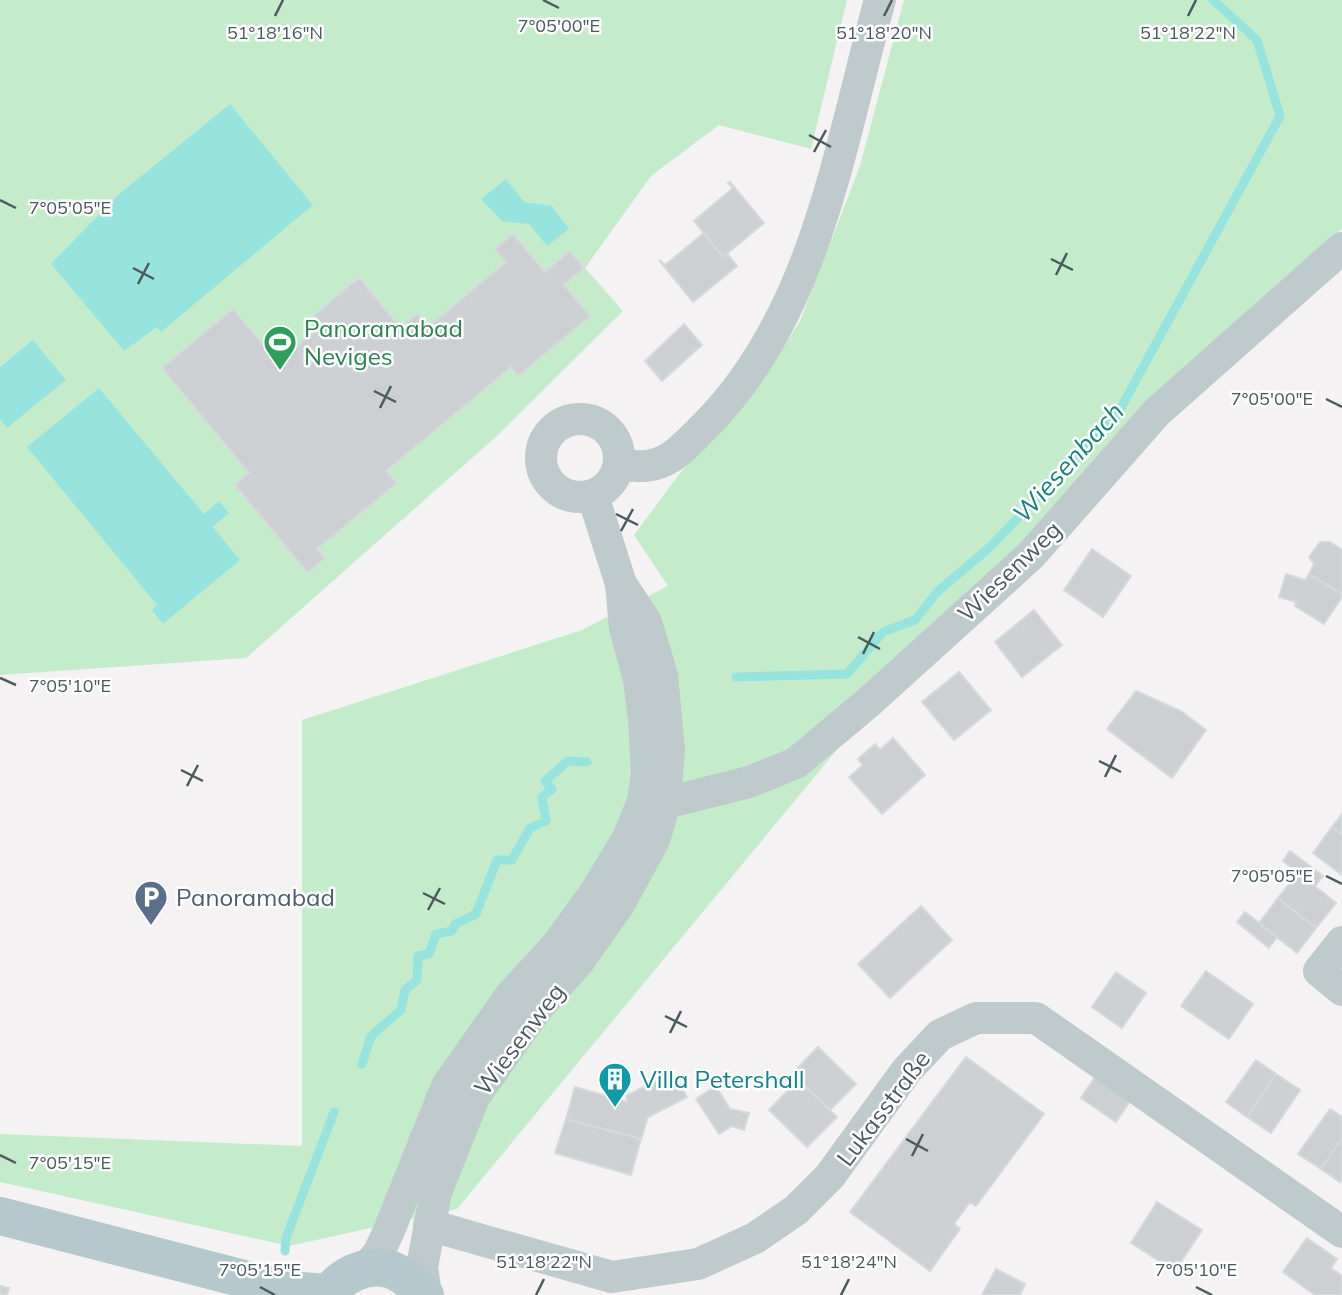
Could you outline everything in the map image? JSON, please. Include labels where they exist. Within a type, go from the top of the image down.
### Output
[{"type":"main road","points":[[0,1216],[287,1290],[328,1294],[344,1276],[365,1270],[389,1269],[409,1280],[425,1295]]},
{"type":"main road","points":[[0,1239],[198,1295]]},
{"type":"street","points":[[621,464],[653,467],[678,453],[718,413],[752,367],[784,314],[818,230],[880,0]]},
{"type":"street","name":"Wiesenweg","points":[[365,1270],[384,1242],[447,1086],[512,995],[557,945],[654,802],[749,782],[796,763],[870,701],[1031,555],[1157,412],[1342,248]]},
{"type":"street","points":[[584,418],[599,422],[618,446],[621,464],[616,476],[593,496],[562,494],[550,484],[542,470],[544,439],[554,428],[568,420],[584,418]]},
{"type":"street","name":"Wiesenweg","points":[[425,1295],[422,1267],[436,1192],[474,1097],[535,1011],[579,961],[619,904],[654,840],[654,802],[668,750],[662,675],[646,622],[621,584],[593,496]]},
{"type":"street","points":[[1342,942],[1319,971],[1342,990]]},
{"type":"street","name":"Lukasstraße","points":[[429,1225],[612,1277],[698,1264],[755,1238],[796,1210],[830,1177],[907,1070],[940,1035],[976,1018],[1036,1018],[1342,1232]]},
{"type":"green space","name":"Panoramabad Neviges","points":[[0,0],[847,0],[811,149],[719,125],[651,176],[585,268],[623,311],[499,434],[246,658],[0,675]]},
{"type":"green space","points":[[904,0],[1342,0],[1342,229],[1174,378],[898,676],[457,1209],[289,1246],[0,1182],[0,1134],[302,1146],[302,720],[582,630],[668,586],[634,535],[683,469],[767,373],[800,321],[860,166]]},
{"type":"water","points":[[230,104],[313,205],[161,332],[157,327],[124,351],[51,264],[118,195]]},
{"type":"water","points":[[506,179],[524,202],[552,206],[569,229],[547,246],[529,224],[502,221],[481,199]]},
{"type":"water","points":[[33,340],[66,380],[7,428],[0,419],[0,367]]},
{"type":"water","points":[[99,388],[204,514],[219,501],[229,513],[213,527],[240,560],[163,624],[152,610],[157,605],[27,447]]},
{"type":"building","points":[[730,182],[764,223],[723,257],[694,221],[733,188],[728,183]]},
{"type":"building","points":[[704,233],[723,257],[727,253],[737,266],[693,302],[659,260],[665,265]]},
{"type":"building","points":[[513,234],[545,272],[570,251],[584,268],[564,285],[590,316],[518,376],[511,367],[386,471],[397,483],[317,549],[325,558],[308,573],[235,485],[249,473],[162,368],[233,309],[278,363],[322,325],[314,315],[359,278],[400,327],[417,314],[428,327],[506,262],[495,249]]},
{"type":"building","points":[[684,324],[702,345],[662,381],[645,361]]},
{"type":"building","points":[[1320,542],[1330,542],[1342,550],[1342,594],[1309,574],[1314,564],[1309,557]]},
{"type":"building","points":[[1092,549],[1131,576],[1103,617],[1064,590]]},
{"type":"building","points":[[1286,574],[1305,580],[1309,574],[1342,594],[1324,624],[1295,606],[1296,602],[1279,597]]},
{"type":"building","points":[[1034,610],[1062,645],[1022,677],[995,642]]},
{"type":"building","points":[[959,672],[991,710],[954,740],[922,702]]},
{"type":"building","points":[[1136,691],[1181,711],[1206,730],[1172,778],[1107,729]]},
{"type":"building","points":[[893,738],[925,775],[882,814],[849,777],[863,765],[858,759],[875,744],[880,750]]},
{"type":"building","points":[[1342,814],[1342,835],[1332,827]]},
{"type":"building","points":[[1332,827],[1342,835],[1342,875],[1313,853]]},
{"type":"building","points":[[1290,851],[1323,876],[1315,886],[1283,861]]},
{"type":"building","points":[[1298,873],[1336,903],[1316,928],[1278,898]]},
{"type":"building","points":[[1278,898],[1316,928],[1297,953],[1259,923]]},
{"type":"building","points":[[921,906],[952,940],[890,998],[858,964]]},
{"type":"building","points":[[1245,912],[1277,937],[1269,948],[1237,922]]},
{"type":"building","points":[[1206,971],[1253,1004],[1229,1039],[1181,1006]]},
{"type":"building","points":[[1116,972],[1146,993],[1122,1028],[1092,1007]]},
{"type":"building","points":[[818,1047],[856,1084],[830,1110],[792,1074]]},
{"type":"building","points":[[966,1057],[1044,1114],[976,1206],[970,1202],[954,1224],[960,1229],[930,1271],[850,1212]]},
{"type":"building","points":[[1256,1060],[1276,1074],[1247,1117],[1226,1102]]},
{"type":"building","name":"Villa Petershall","points":[[672,1072],[687,1097],[648,1117],[641,1139],[566,1119],[575,1087],[627,1102],[626,1096]]},
{"type":"building","points":[[1276,1074],[1300,1090],[1271,1133],[1247,1117]]},
{"type":"building","points":[[1095,1077],[1130,1101],[1116,1122],[1081,1098]]},
{"type":"building","points":[[798,1080],[837,1117],[807,1147],[769,1110]]},
{"type":"building","points":[[716,1086],[730,1109],[749,1113],[744,1130],[732,1126],[719,1134],[696,1099]]},
{"type":"building","points":[[1330,1109],[1342,1117],[1342,1138],[1321,1169],[1298,1154]]},
{"type":"building","name":"Villa Petershall","points":[[566,1119],[641,1139],[631,1175],[555,1153]]},
{"type":"building","points":[[1342,1138],[1342,1179],[1340,1182],[1321,1169]]},
{"type":"building","points":[[1157,1202],[1202,1230],[1175,1271],[1131,1243]]},
{"type":"building","points":[[1307,1238],[1337,1259],[1331,1268],[1342,1276],[1342,1295],[1315,1295],[1283,1272]]},
{"type":"building","points":[[996,1269],[1025,1284],[1020,1295],[982,1295]]},
{"type":"building","points":[[0,1286],[9,1288],[7,1295],[0,1295]]},
{"type":"waterway","name":"Wiesenbach","points":[[736,677],[847,674],[883,632],[915,620],[937,592],[990,547],[1117,415],[1280,116],[1257,40],[1213,0]]},
{"type":"waterway","name":"Wiesenbach","points":[[362,1064],[371,1036],[401,1010],[405,990],[417,980],[418,956],[429,954],[436,934],[452,931],[455,924],[476,914],[497,860],[512,860],[530,828],[546,821],[542,797],[552,789],[545,781],[568,761],[587,762]]},
{"type":"waterway","name":"Wiesenbach","points":[[285,1251],[286,1238],[334,1112]]},
{"type":"place","name":"Panoramabad Neviges","points":[[280,372]]},
{"type":"place","name":"Panoramabad","points":[[151,927]]},
{"type":"place","name":"Villa Petershall","points":[[615,1109]]}]
